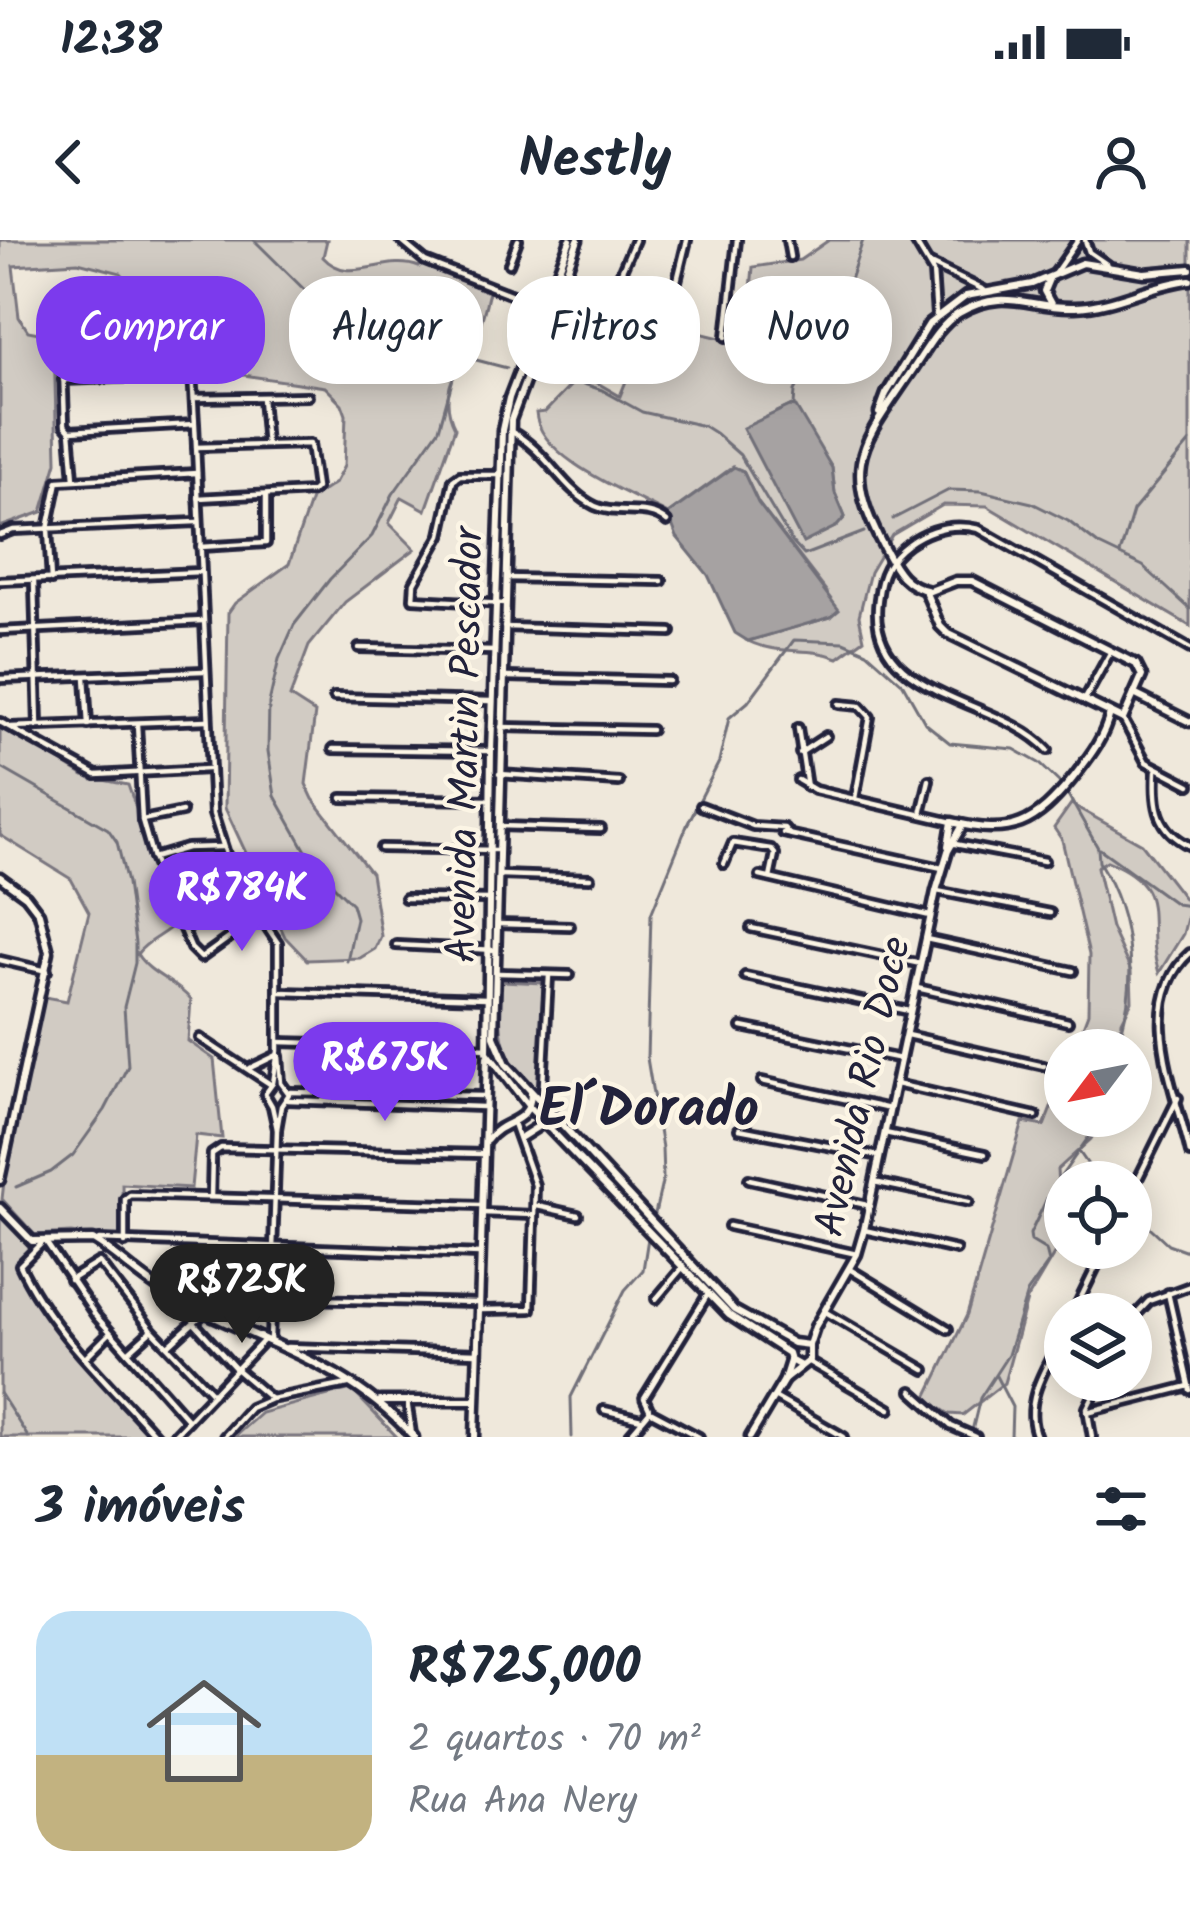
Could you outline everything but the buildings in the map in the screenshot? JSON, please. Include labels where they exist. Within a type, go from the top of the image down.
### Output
[{"type":"street","points":[[400,240],[425,261],[507,293]]},
{"type":"street","points":[[509,264],[518,240]]},
{"type":"street","name":"Avenida Martin Pescador","points":[[557,276],[574,240]]},
{"type":"street","name":"Avenida Martin Pescador","points":[[496,728],[510,431],[574,240]]},
{"type":"street","points":[[619,276],[634,240]]},
{"type":"street","points":[[678,276],[687,240]]},
{"type":"street","points":[[733,276],[737,240]]},
{"type":"street","points":[[787,240],[790,257]]},
{"type":"street","points":[[914,240],[935,286],[936,316]]},
{"type":"street","points":[[1052,305],[1044,291],[1081,240],[1094,257],[1113,268]]},
{"type":"street","points":[[926,261],[984,290]]},
{"type":"street","points":[[875,424],[886,394],[936,316],[956,301],[984,290],[1021,286],[1082,263],[1144,273],[1190,269]]},
{"type":"street","points":[[1125,270],[1134,282],[1130,294]]},
{"type":"street","points":[[1190,280],[1164,283],[1091,306],[996,300],[976,304],[952,318],[875,424],[863,446],[859,483],[868,518],[889,559],[900,577],[924,590],[947,632],[1123,719],[1141,756],[1156,770],[1190,785]]},
{"type":"street","points":[[63,384],[74,479]]},
{"type":"street","points":[[172,1437],[267,1340],[277,1149],[277,1106],[265,1094],[274,1083],[279,1042],[278,940],[237,883],[222,848],[208,769],[193,384]]},
{"type":"street","name":"Avenida Martin Pescador","points":[[484,1095],[487,998],[496,924],[490,800],[496,750],[499,475],[506,408],[515,384]]},
{"type":"street","points":[[194,398],[308,396]]},
{"type":"street","points":[[262,398],[266,445]]},
{"type":"street","points":[[68,428],[195,424]]},
{"type":"street","points":[[510,431],[537,447],[571,487],[596,506],[659,515],[667,522]]},
{"type":"street","points":[[196,447],[308,444],[314,450],[315,490],[198,498]]},
{"type":"street","points":[[51,580],[48,529],[55,487],[61,479],[197,473]]},
{"type":"street","points":[[499,475],[455,478],[441,535],[414,583],[413,599],[500,604]]},
{"type":"street","points":[[200,547],[263,545],[269,538],[266,495]]},
{"type":"street","points":[[0,535],[13,530],[199,522]]},
{"type":"street","points":[[1048,750],[1017,727],[932,688],[898,664],[877,622],[881,578],[889,559],[932,530],[980,529],[1190,649]]},
{"type":"street","points":[[0,581],[201,572]]},
{"type":"street","points":[[506,578],[662,581]]},
{"type":"street","points":[[34,580],[38,726]]},
{"type":"street","points":[[798,780],[807,787],[963,825],[1010,828],[1039,816],[1056,800],[1106,730],[1123,719],[1141,678],[1136,664],[972,581],[924,590]]},
{"type":"street","points":[[934,605],[941,589]]},
{"type":"street","points":[[0,631],[203,621]]},
{"type":"street","points":[[504,627],[671,632]]},
{"type":"street","points":[[358,648],[495,651]]},
{"type":"street","points":[[1084,701],[1111,651]]},
{"type":"street","points":[[0,679],[206,671]]},
{"type":"street","points":[[85,677],[88,725]]},
{"type":"street","points":[[502,677],[669,681]]},
{"type":"street","points":[[1134,694],[1190,722]]},
{"type":"street","points":[[334,697],[493,700]]},
{"type":"street","points":[[839,704],[864,708],[869,726],[855,798]]},
{"type":"street","points":[[1110,713],[1128,707]]},
{"type":"street","points":[[1106,730],[1110,713]]},
{"type":"street","points":[[3,724],[207,719]]},
{"type":"street","points":[[3,724],[84,771],[103,776],[208,769]]},
{"type":"street","points":[[136,724],[142,820],[191,948],[201,958],[260,916]]},
{"type":"street","points":[[496,728],[651,730]]},
{"type":"street","points":[[798,728],[807,787]]},
{"type":"street","points":[[800,754],[826,736]]},
{"type":"street","points":[[333,748],[496,750],[500,771],[619,782]]},
{"type":"street","points":[[1156,770],[1158,816],[1170,834],[1190,846]]},
{"type":"street","name":"Avenida Martin Pescador","points":[[500,771],[489,899],[494,1036],[502,1058],[728,1304],[793,1343]]},
{"type":"street","points":[[920,814],[929,780]]},
{"type":"street","points":[[343,798],[490,800]]},
{"type":"street","points":[[701,806],[753,826],[784,828],[786,834],[942,868]]},
{"type":"street","points":[[142,820],[182,812]]},
{"type":"street","name":"Avenida Rio Doce","points":[[950,846],[952,822]]},
{"type":"street","name":"Avenida Rio Doce","points":[[751,1437],[784,1380],[806,1353],[815,1327],[856,1255],[936,891],[950,846],[963,825]]},
{"type":"street","points":[[498,826],[601,830]]},
{"type":"street","points":[[724,864],[733,843],[771,849],[775,854],[770,878]]},
{"type":"street","points":[[950,846],[1044,861]]},
{"type":"street","points":[[153,858],[187,848],[222,848]]},
{"type":"street","points":[[381,848],[494,849]]},
{"type":"street","points":[[497,875],[590,878]]},
{"type":"street","points":[[760,876],[930,916]]},
{"type":"street","points":[[0,877],[26,896],[39,913],[48,941],[47,970],[0,1180]]},
{"type":"street","points":[[168,896],[202,878]]},
{"type":"street","points":[[936,891],[1049,913]]},
{"type":"street","points":[[405,898],[489,899]]},
{"type":"street","points":[[182,927],[216,907]]},
{"type":"street","points":[[496,924],[570,926]]},
{"type":"street","points":[[751,928],[921,964]]},
{"type":"street","points":[[926,939],[1073,971]]},
{"type":"street","points":[[396,945],[492,950]]},
{"type":"street","points":[[1190,953],[1173,970],[1159,1012],[1190,1153]]},
{"type":"street","points":[[0,962],[47,970]]},
{"type":"street","points":[[495,973],[570,975]]},
{"type":"street","points":[[542,1104],[549,974]]},
{"type":"street","points":[[745,976],[912,1012]]},
{"type":"street","points":[[917,988],[1068,1022]]},
{"type":"street","points":[[280,992],[487,998]]},
{"type":"street","points":[[742,1028],[902,1060]]},
{"type":"street","points":[[907,1035],[1044,1066]]},
{"type":"street","points":[[200,1038],[289,1091],[484,1095]]},
{"type":"street","points":[[279,1042],[385,1045]]},
{"type":"street","points":[[413,1044],[487,1050],[504,1079],[530,1108],[736,1321],[789,1356],[806,1353]]},
{"type":"street","points":[[249,1069],[278,1053]]},
{"type":"street","points":[[475,1437],[484,1095],[490,1085],[520,1079]]},
{"type":"street","points":[[762,1081],[890,1108]]},
{"type":"street","points":[[896,1084],[1036,1116]]},
{"type":"street","points":[[288,1100],[289,1091]]},
{"type":"street","points":[[486,1143],[493,1131],[530,1108],[531,1091]]},
{"type":"street","points":[[1147,1161],[1178,1098]]},
{"type":"street","points":[[277,1106],[288,1100],[484,1109]]},
{"type":"street","points":[[484,1109],[493,1121],[546,1125]]},
{"type":"street","points":[[172,1296],[531,1309],[534,1180],[512,1123]]},
{"type":"street","points":[[520,1138],[546,1125]]},
{"type":"street","points":[[740,1129],[880,1156]]},
{"type":"street","points":[[885,1133],[985,1154]]},
{"type":"street","points":[[211,1198],[212,1154],[221,1148],[484,1154]]},
{"type":"street","points":[[749,1179],[870,1205]]},
{"type":"street","points":[[874,1181],[969,1202]]},
{"type":"street","points":[[125,1243],[128,1196],[275,1199],[534,1215]]},
{"type":"street","points":[[535,1206],[578,1215]]},
{"type":"street","points":[[0,1208],[26,1238],[44,1243],[93,1240],[480,1254]]},
{"type":"street","points":[[729,1226],[856,1255]]},
{"type":"street","points":[[864,1230],[956,1250]]},
{"type":"street","points":[[93,1240],[140,1278],[172,1296],[355,1383],[413,1436]]},
{"type":"street","points":[[44,1243],[110,1333],[188,1420]]},
{"type":"street","points":[[44,1243],[21,1268],[86,1357],[157,1437]]},
{"type":"street","points":[[70,1280],[98,1262],[152,1330],[213,1394]]},
{"type":"street","points":[[656,1299],[683,1267]]},
{"type":"street","points":[[848,1269],[948,1329]]},
{"type":"street","points":[[1152,1300],[1190,1286]]},
{"type":"street","points":[[1087,1412],[1190,1388],[1168,1293]]},
{"type":"street","points":[[699,1437],[650,1411],[644,1400],[708,1294]]},
{"type":"street","points":[[824,1311],[926,1370]]},
{"type":"street","points":[[167,1346],[205,1312]]},
{"type":"street","points":[[195,1324],[236,1370],[275,1399]]},
{"type":"street","points":[[128,1352],[152,1330]]},
{"type":"street","points":[[86,1357],[110,1333]]},
{"type":"street","points":[[793,1343],[822,1368],[890,1409]]},
{"type":"street","name":"Avenida Rio Doce","points":[[784,1380],[793,1343]]},
{"type":"street","points":[[281,1347],[477,1353]]},
{"type":"street","points":[[1037,1437],[1030,1418],[1044,1375]]},
{"type":"street","points":[[224,1437],[250,1408],[355,1383]]},
{"type":"street","points":[[911,1391],[951,1426],[976,1437]]},
{"type":"street","points":[[774,1397],[844,1437]]},
{"type":"street","points":[[380,1401],[474,1402]]},
{"type":"street","points":[[407,1401],[413,1436]]},
{"type":"street","points":[[1092,1401],[1087,1412],[1092,1437]]},
{"type":"street","points":[[604,1410],[641,1419]]},
{"type":"street","points":[[628,1437],[650,1411]]},
{"type":"shaded area","points":[[0,240],[327,240],[323,257],[345,269],[393,264],[419,267],[422,263],[452,276],[289,276],[289,382],[265,378],[265,276],[124,276],[78,262],[13,266],[19,317],[28,331],[36,333],[36,384],[55,384],[57,462],[42,512],[0,527]]},
{"type":"shaded area","points":[[829,240],[1190,240],[1190,626],[987,506],[943,505],[892,535],[870,572],[859,616],[864,639],[838,658],[748,641],[831,617],[827,592],[758,503],[743,471],[733,467],[668,514],[569,460],[541,430],[536,413],[545,412],[572,384],[599,384],[620,396],[625,384],[700,384],[700,333],[724,339],[724,384],[892,384],[892,276],[752,276],[753,267],[800,260]],"holes":[[[790,406],[832,468],[845,517],[837,526],[803,542],[744,428]]]},
{"type":"shaded area","points":[[305,384],[451,384],[448,404],[455,428],[426,510],[402,497],[389,523],[415,549],[345,602],[309,646],[290,697],[315,713],[306,784],[371,873],[381,936],[375,949],[360,958],[307,960],[285,937],[225,808],[228,613],[289,564],[311,499],[335,483],[344,466],[346,415],[325,387]]},
{"type":"shaded area","points":[[796,407],[832,468],[845,517],[803,543],[743,428]]},
{"type":"shaded area","points":[[734,467],[743,471],[758,503],[839,610],[831,617],[748,641],[735,633],[708,575],[677,537],[668,514]]},
{"type":"shaded area","points":[[0,725],[84,776],[128,785],[176,923],[137,954],[191,1000],[188,1041],[214,1059],[222,1138],[196,1135],[191,1188],[122,1184],[123,1241],[71,1233],[35,1235],[2,1199],[7,1156],[45,997],[67,1001],[89,912],[71,879],[0,835]]},
{"type":"shaded area","points":[[1071,804],[1142,844],[1190,906],[1183,934],[1159,973],[1151,906],[1141,882],[1107,861],[1097,867],[1111,928],[1131,971],[1132,1001],[1121,1029],[1082,1029],[1088,1013],[1089,955],[1062,840],[1054,828]]},
{"type":"shaded area","points":[[502,981],[543,983],[539,1095],[516,1068],[504,1044]]},
{"type":"shaded area","points":[[1023,1122],[1044,1126],[1044,1137],[1092,1137],[1067,1161],[1044,1161],[1045,1269],[1027,1300],[1004,1383],[963,1415],[949,1414],[926,1399],[967,1315]]},
{"type":"shaded area","points":[[0,1209],[38,1249],[16,1267],[56,1324],[152,1437],[0,1437]]},
{"type":"shaded area","points":[[351,1389],[397,1437],[234,1437],[261,1413]]},
{"type":"waterway","points":[[254,240],[326,311],[357,329],[507,368]]},
{"type":"waterway","points":[[794,406],[795,391],[850,280],[863,240]]},
{"type":"waterway","points":[[347,961],[356,918],[352,904],[315,867],[275,796],[268,751],[269,703],[279,659],[294,625],[372,536],[393,494],[439,429],[451,384]]},
{"type":"waterway","points":[[584,384],[642,412],[704,426],[715,433],[740,455],[804,555],[864,532]]},
{"type":"waterway","points":[[1120,554],[1133,511],[1190,442]]},
{"type":"waterway","points":[[893,519],[949,490],[981,491],[1032,503],[1143,566],[1190,609]]},
{"type":"waterway","points":[[654,1218],[663,1178],[647,1058],[651,914],[719,762],[729,718],[748,702],[794,640],[844,642],[867,652],[903,684],[925,723],[950,743],[1014,749],[1039,763],[1061,784]]},
{"type":"waterway","points":[[0,767],[108,829],[117,842],[127,883],[135,943],[124,1007],[128,1066],[73,1155],[51,1172],[16,1187]]},
{"type":"waterway","points":[[1067,793],[1098,848],[1126,930],[1130,978],[1122,1029]]},
{"type":"waterway","points":[[1100,849],[1176,904],[1190,906]]},
{"type":"waterway","points":[[972,1431],[980,1398],[1008,1355],[1027,1293],[1049,1262],[1046,1250],[1031,1241],[1030,1234],[1050,1192],[1089,1137]]},
{"type":"waterway","points":[[1080,1153],[1086,1161]]},
{"type":"waterway","points":[[1152,1229],[1168,1244],[1190,1252]]},
{"type":"waterway","points":[[572,1437],[571,1397],[625,1290],[643,1270],[648,1238]]},
{"type":"waterway","points":[[996,1376],[1012,1407],[1011,1437]]},
{"type":"waterway","points":[[0,1393],[28,1437]]},
{"type":"district","name":"El´Dorado","points":[[649,1107]]}]
